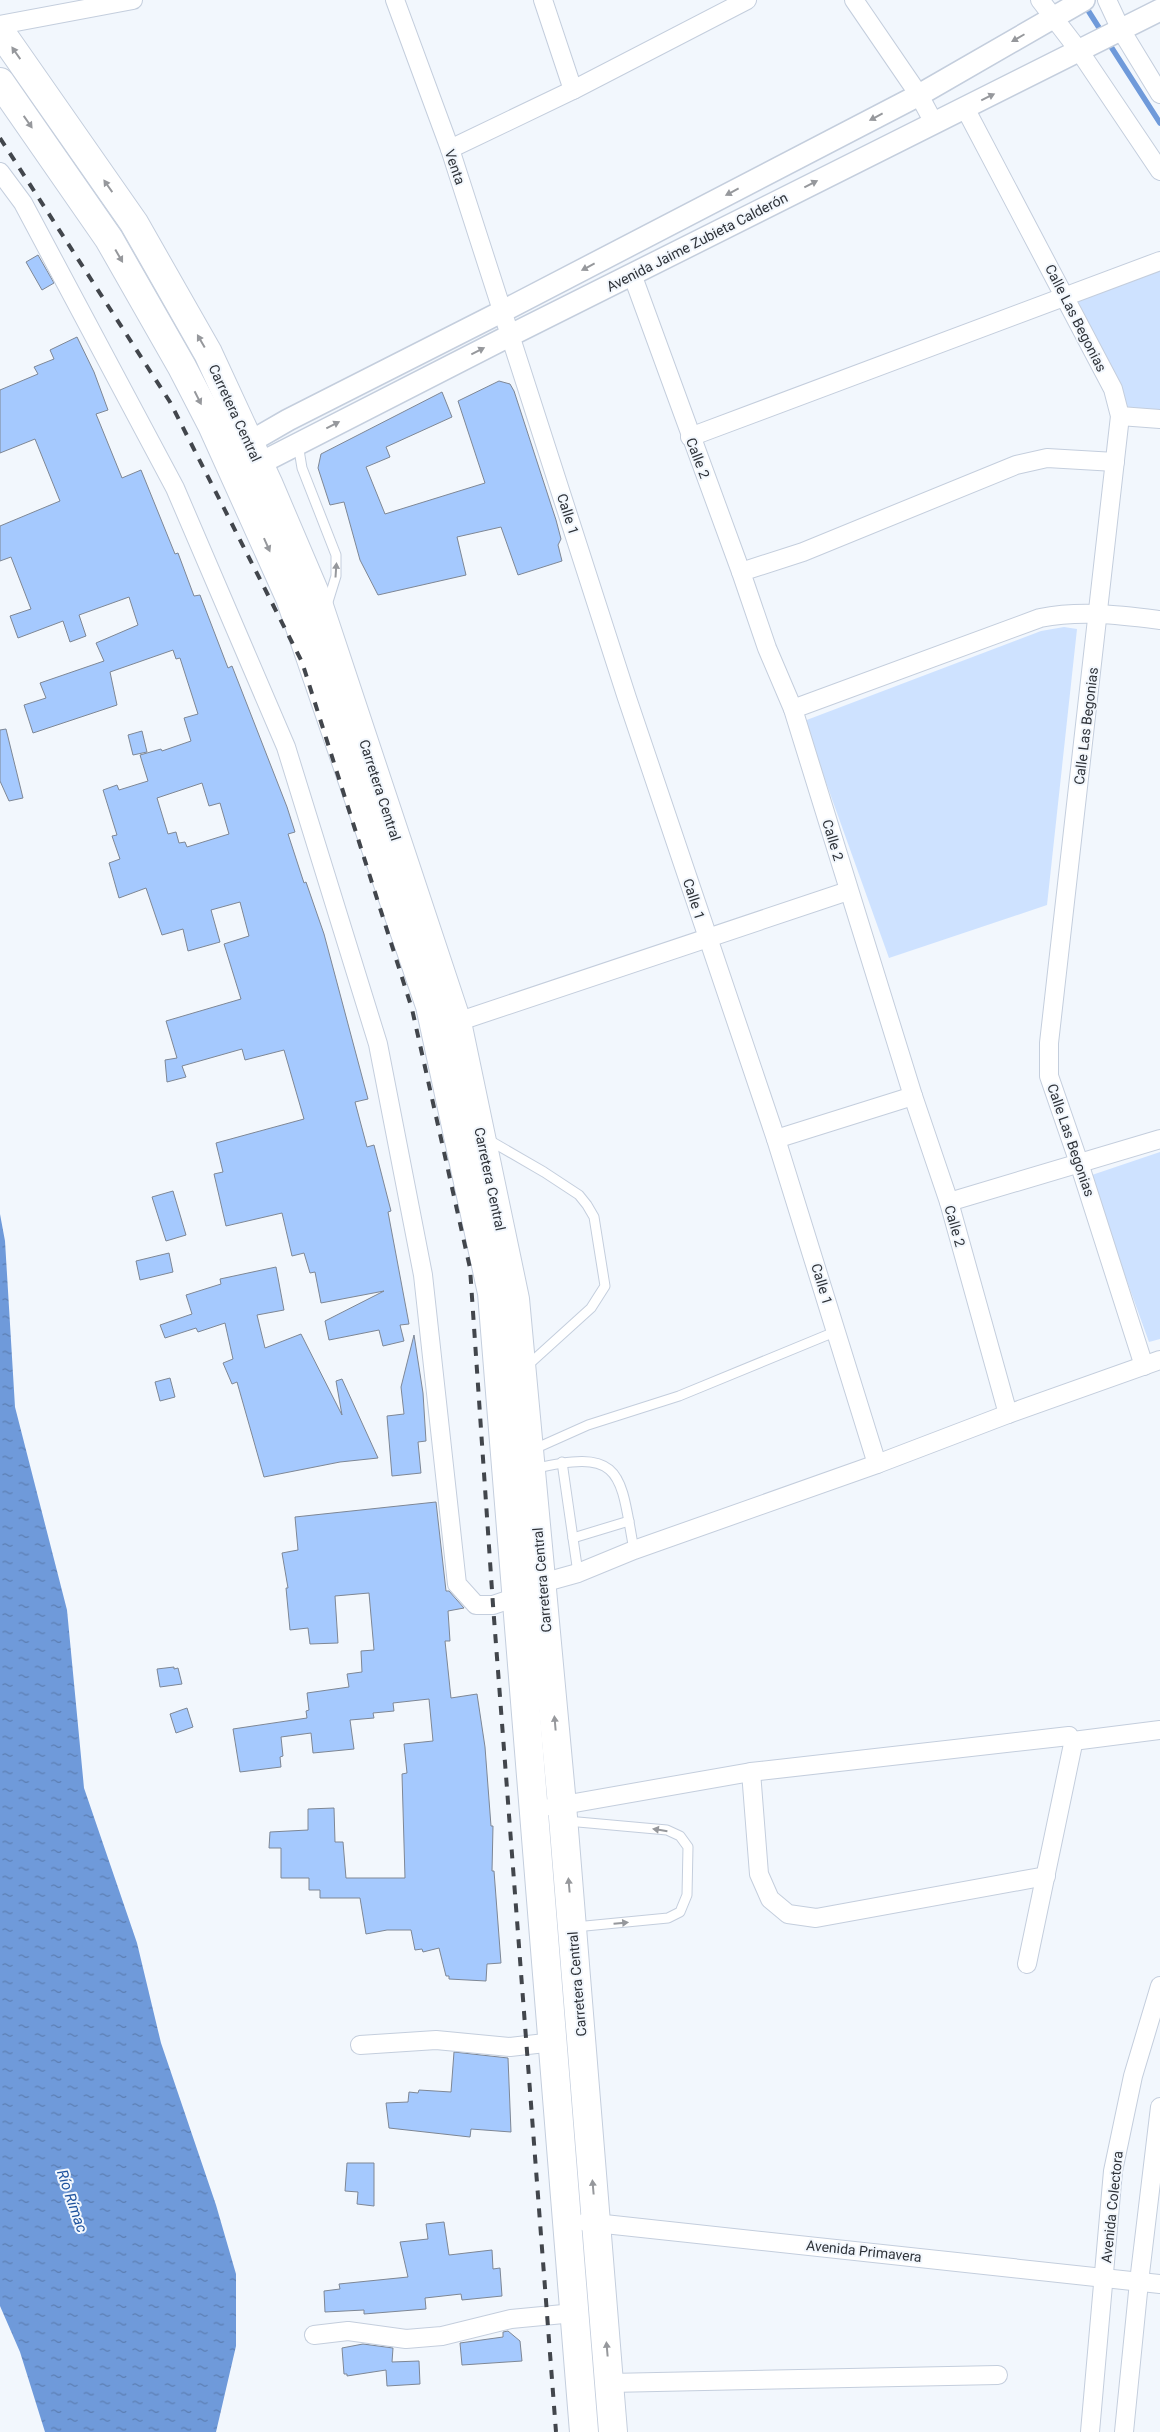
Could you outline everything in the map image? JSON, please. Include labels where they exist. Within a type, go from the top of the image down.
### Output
[{"type":"highway","name":"Carretera Central","points":[[0,31],[134,223],[208,354],[242,459],[430,1006],[453,1041],[492,1293],[530,1460],[563,1813],[614,2432]]},
{"type":"highway","name":"Carretera Central","points":[[0,82],[109,239],[182,367],[242,459],[314,591],[481,1135],[515,1299],[510,1373],[517,1597],[584,2432]]},
{"type":"street","points":[[0,25],[133,0]]},
{"type":"street","name":"Venta","points":[[395,0],[450,149],[511,335]]},
{"type":"street","points":[[543,0],[573,90]]},
{"type":"street","points":[[450,149],[573,90],[747,0]]},
{"type":"street","points":[[854,0],[919,95],[934,123]]},
{"type":"street","points":[[1040,0],[1052,18],[1103,39],[1160,94]]},
{"type":"street","points":[[1107,0],[1103,39],[1160,171]]},
{"type":"street","name":"Avenida Jaime Zubieta Calderón","points":[[242,459],[288,420],[503,311],[919,95],[1079,2]]},
{"type":"street","name":"Avenida Jaime Zubieta Calderón","points":[[242,459],[298,443],[1160,10]]},
{"type":"street","name":"Calle Las Begonias","points":[[965,108],[1113,389],[1120,416],[1049,1043],[1049,1076],[1152,1363]]},
{"type":"street","points":[[0,172],[23,203],[175,488],[286,746],[378,1044],[423,1275],[458,1584],[476,1605],[493,1605],[517,1597],[542,1583],[578,1573],[634,1550],[877,1464],[1008,1414],[1152,1363]]},
{"type":"street","points":[[690,437],[1160,261]]},
{"type":"street","name":"Calle 2","points":[[632,274],[767,648],[793,709],[913,1096],[949,1202],[1008,1414]]},
{"type":"street","name":"Calle 1","points":[[511,335],[626,698],[776,1139],[877,1464]]},
{"type":"street","points":[[1120,416],[1160,419]]},
{"type":"street","points":[[288,420],[298,443]]},
{"type":"street","points":[[741,572],[802,552],[1016,465],[1047,458],[1115,462]]},
{"type":"street","points":[[793,709],[1040,618],[1065,613],[1099,613],[1160,620]]},
{"type":"street","points":[[453,1041],[707,938],[848,890]]},
{"type":"street","points":[[776,1139],[913,1096]]},
{"type":"street","points":[[949,1202],[1160,1139]]},
{"type":"street","points":[[1073,1741],[1160,1730]]},
{"type":"street","points":[[535,1809],[563,1813],[751,1772],[1064,1735],[1072,1738],[1073,1741]]},
{"type":"street","points":[[1027,1964],[1073,1741]]},
{"type":"street","points":[[751,1772],[759,1874],[770,1899],[788,1914],[816,1918],[1046,1876]]},
{"type":"street","name":"Avenida Colectora","points":[[1090,2432],[1114,2171],[1133,2076],[1160,1986]]},
{"type":"street","points":[[360,2045],[436,2040],[510,2047],[554,2042]]},
{"type":"street","points":[[1124,2432],[1139,2282],[1160,2107]]},
{"type":"street","name":"Avenida Primavera","points":[[568,2223],[596,2222],[1160,2284]]},
{"type":"street","points":[[314,2335],[348,2331],[406,2339],[442,2336],[511,2319],[574,2312]]},
{"type":"street","points":[[610,2383],[998,2375]]},
{"type":"lane","points":[[298,443],[302,468],[336,555],[336,576],[323,617]]},
{"type":"lane","points":[[481,1135],[579,1195],[594,1217],[605,1286],[591,1308],[510,1373]]},
{"type":"lane","points":[[530,1460],[588,1425],[679,1396],[837,1331]]},
{"type":"lane","points":[[530,1460],[593,1462],[609,1467],[618,1479],[634,1550]]},
{"type":"lane","points":[[562,1462],[578,1573]]},
{"type":"lane","points":[[573,1538],[628,1522]]},
{"type":"lane","points":[[563,1813],[667,1830],[680,1836],[688,1847],[687,1895],[680,1912],[668,1918],[572,1927]]},
{"type":"shaded area","points":[[1160,271],[1160,414],[1124,411],[1117,386],[1078,301]]},
{"type":"shaded area","points":[[1064,627],[1077,629],[1047,905],[889,958],[804,721],[1041,631]]},
{"type":"shaded area","points":[[1160,1152],[1160,1339],[1149,1342],[1089,1176]]},
{"type":"water","name":"Río Rímac","points":[[0,1214],[5,1241],[15,1407],[67,1610],[84,1788],[137,1943],[161,2043],[216,2205],[236,2274],[236,2346],[216,2432],[45,2432],[20,2352],[0,2306]]},
{"type":"building","points":[[38,255],[54,283],[42,290],[26,262]]},
{"type":"building","points":[[77,337],[94,372],[108,410],[96,414],[122,478],[141,470],[175,554],[178,553],[194,596],[200,595],[228,668],[232,666],[287,807],[295,832],[288,834],[304,883],[306,882],[324,934],[368,1099],[355,1102],[367,1147],[374,1145],[391,1211],[388,1212],[409,1324],[400,1325],[404,1341],[383,1346],[379,1330],[329,1340],[325,1321],[384,1291],[321,1303],[315,1272],[310,1273],[304,1253],[292,1256],[282,1213],[226,1226],[214,1174],[223,1172],[216,1143],[304,1119],[284,1050],[245,1060],[242,1049],[182,1066],[186,1077],[167,1082],[165,1060],[177,1058],[166,1021],[241,999],[224,944],[249,936],[240,902],[211,910],[220,942],[188,951],[183,929],[162,935],[146,888],[119,898],[109,863],[120,859],[112,836],[117,835],[103,790],[117,785],[119,790],[148,781],[140,755],[161,749],[162,751],[191,741],[184,718],[198,714],[180,658],[176,659],[173,650],[110,672],[117,705],[33,733],[24,705],[46,698],[40,683],[104,661],[96,643],[138,625],[129,597],[79,615],[86,636],[70,642],[63,621],[18,638],[10,616],[31,609],[11,557],[0,561],[0,526],[60,501],[35,439],[0,453],[0,390],[38,374],[34,367],[54,359],[50,350]],"holes":[[[202,783],[209,806],[220,803],[229,834],[187,847],[185,842],[179,843],[176,832],[168,834],[157,798]]]},
{"type":"building","points":[[499,381],[510,384],[514,391],[556,520],[561,539],[558,545],[562,561],[518,575],[501,527],[457,537],[466,575],[378,595],[360,560],[344,502],[330,505],[318,468],[321,454],[442,392],[452,417],[386,447],[390,457],[366,467],[385,514],[485,483],[458,401]]},
{"type":"building","points":[[6,729],[23,798],[9,801],[0,781],[0,730]]},
{"type":"building","points":[[142,731],[147,752],[133,755],[128,735]]},
{"type":"building","points":[[173,1191],[186,1235],[166,1241],[152,1197]]},
{"type":"building","points":[[169,1253],[173,1272],[140,1280],[136,1261]]},
{"type":"building","points":[[276,1267],[284,1310],[257,1315],[265,1348],[301,1334],[342,1415],[336,1381],[342,1379],[378,1458],[340,1462],[264,1477],[237,1382],[232,1384],[223,1363],[233,1359],[225,1323],[198,1332],[196,1328],[165,1338],[160,1325],[192,1314],[186,1295],[221,1284],[220,1279]]},
{"type":"building","points":[[414,1335],[423,1393],[426,1441],[418,1442],[421,1473],[392,1476],[387,1416],[404,1414],[401,1387]]},
{"type":"building","points":[[170,1378],[175,1397],[160,1401],[155,1382]]},
{"type":"building","points":[[436,1502],[446,1591],[449,1591],[464,1608],[448,1611],[450,1641],[445,1641],[451,1698],[477,1694],[485,1747],[491,1826],[493,1826],[492,1871],[494,1871],[501,1963],[487,1964],[486,1981],[449,1979],[449,1976],[446,1976],[439,1948],[423,1952],[422,1949],[415,1950],[411,1930],[387,1930],[366,1934],[360,1898],[320,1898],[320,1890],[309,1890],[309,1878],[281,1878],[281,1848],[269,1848],[270,1832],[308,1830],[308,1809],[334,1808],[335,1842],[343,1842],[346,1878],[405,1878],[402,1774],[407,1773],[404,1744],[433,1741],[429,1699],[393,1703],[394,1711],[373,1713],[374,1718],[350,1720],[354,1749],[313,1753],[311,1733],[281,1737],[283,1756],[280,1757],[281,1767],[240,1772],[233,1729],[307,1718],[306,1711],[309,1710],[307,1693],[349,1687],[347,1674],[362,1672],[361,1651],[374,1650],[369,1593],[335,1596],[338,1643],[310,1644],[308,1628],[290,1630],[286,1588],[288,1588],[282,1553],[298,1550],[295,1517]]},
{"type":"building","points":[[174,1667],[174,1669],[178,1668],[182,1684],[160,1687],[157,1669]]},
{"type":"building","points":[[187,1708],[193,1727],[176,1733],[170,1714]]},
{"type":"building","points":[[454,2052],[508,2058],[511,2132],[471,2129],[470,2137],[389,2128],[386,2103],[408,2102],[409,2092],[418,2093],[419,2090],[451,2092]]},
{"type":"building","points":[[347,2163],[374,2163],[374,2206],[357,2204],[358,2192],[345,2191]]},
{"type":"building","points":[[444,2222],[449,2255],[492,2250],[493,2269],[500,2268],[502,2296],[462,2300],[461,2294],[425,2298],[426,2309],[364,2314],[364,2310],[325,2312],[324,2291],[340,2289],[339,2284],[408,2277],[400,2242],[428,2239],[426,2224]]},
{"type":"building","points":[[508,2331],[520,2341],[522,2361],[462,2365],[460,2343],[503,2337],[503,2332]]},
{"type":"building","points":[[363,2344],[393,2348],[392,2362],[419,2361],[420,2384],[387,2386],[386,2370],[347,2376],[347,2374],[344,2374],[342,2348]]},
{"type":"waterway","points":[[1084,4],[1103,34]]},
{"type":"waterway","points":[[1108,42],[1160,123]]},
{"type":"railway","points":[[0,138],[170,402],[302,662],[412,1009],[470,1268],[493,1605],[556,2432]]}]
